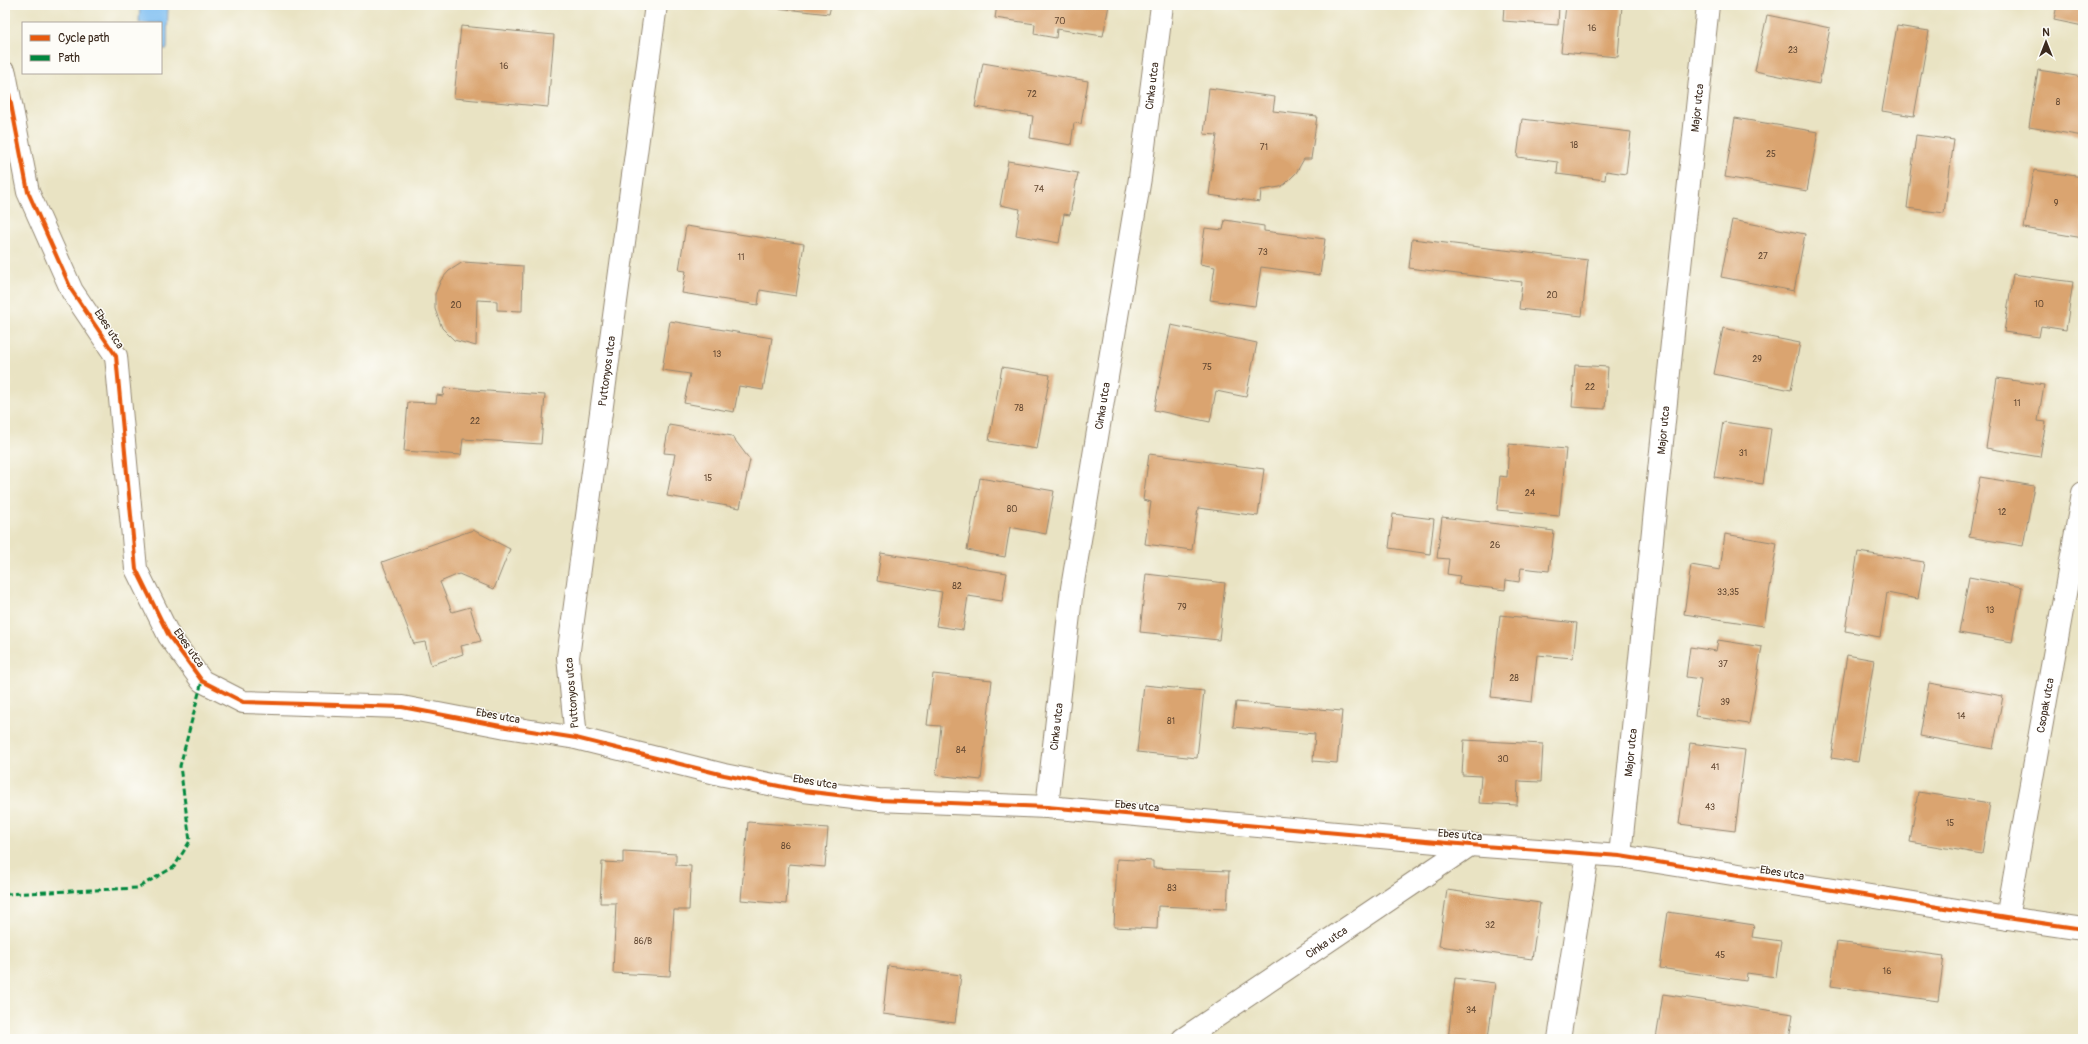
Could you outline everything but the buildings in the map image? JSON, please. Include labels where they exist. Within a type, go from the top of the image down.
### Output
[{"type":"street","name":"Puttonyos utca","points":[[576,738],[568,656],[656,5]]},
{"type":"street","name":"Cinka utca","points":[[1047,807],[1072,588],[1140,178],[1162,5]]},
{"type":"street","name":"Major utca","points":[[1620,856],[1708,5]]},
{"type":"street","name":"Ebes utca","points":[[5,73],[28,192],[72,291],[116,356],[136,569],[169,636],[202,681],[243,702],[402,707],[506,727],[576,738],[724,775],[804,791],[878,800],[1047,807],[1470,845],[1620,856],[2083,929]]},
{"type":"street","name":"Csopak utca","points":[[2007,918],[2083,493]]},
{"type":"street","name":"Cinka utca","points":[[1183,1039],[1470,845]]},
{"type":"street","points":[[1558,1039],[1588,853]]},
{"type":"water","points":[[140,5],[168,5],[167,49],[162,49],[162,22],[139,22]]},
{"type":"marked path","points":[[5,894],[137,888],[174,867],[190,841],[180,766],[202,681]]},
{"type":"cycle path","points":[[5,73],[28,192],[72,291],[116,356],[136,569],[169,636],[202,681],[243,702],[402,707],[506,727],[576,738],[724,775],[804,791],[878,800],[1047,807],[1470,845],[1620,856],[2083,929]]}]
